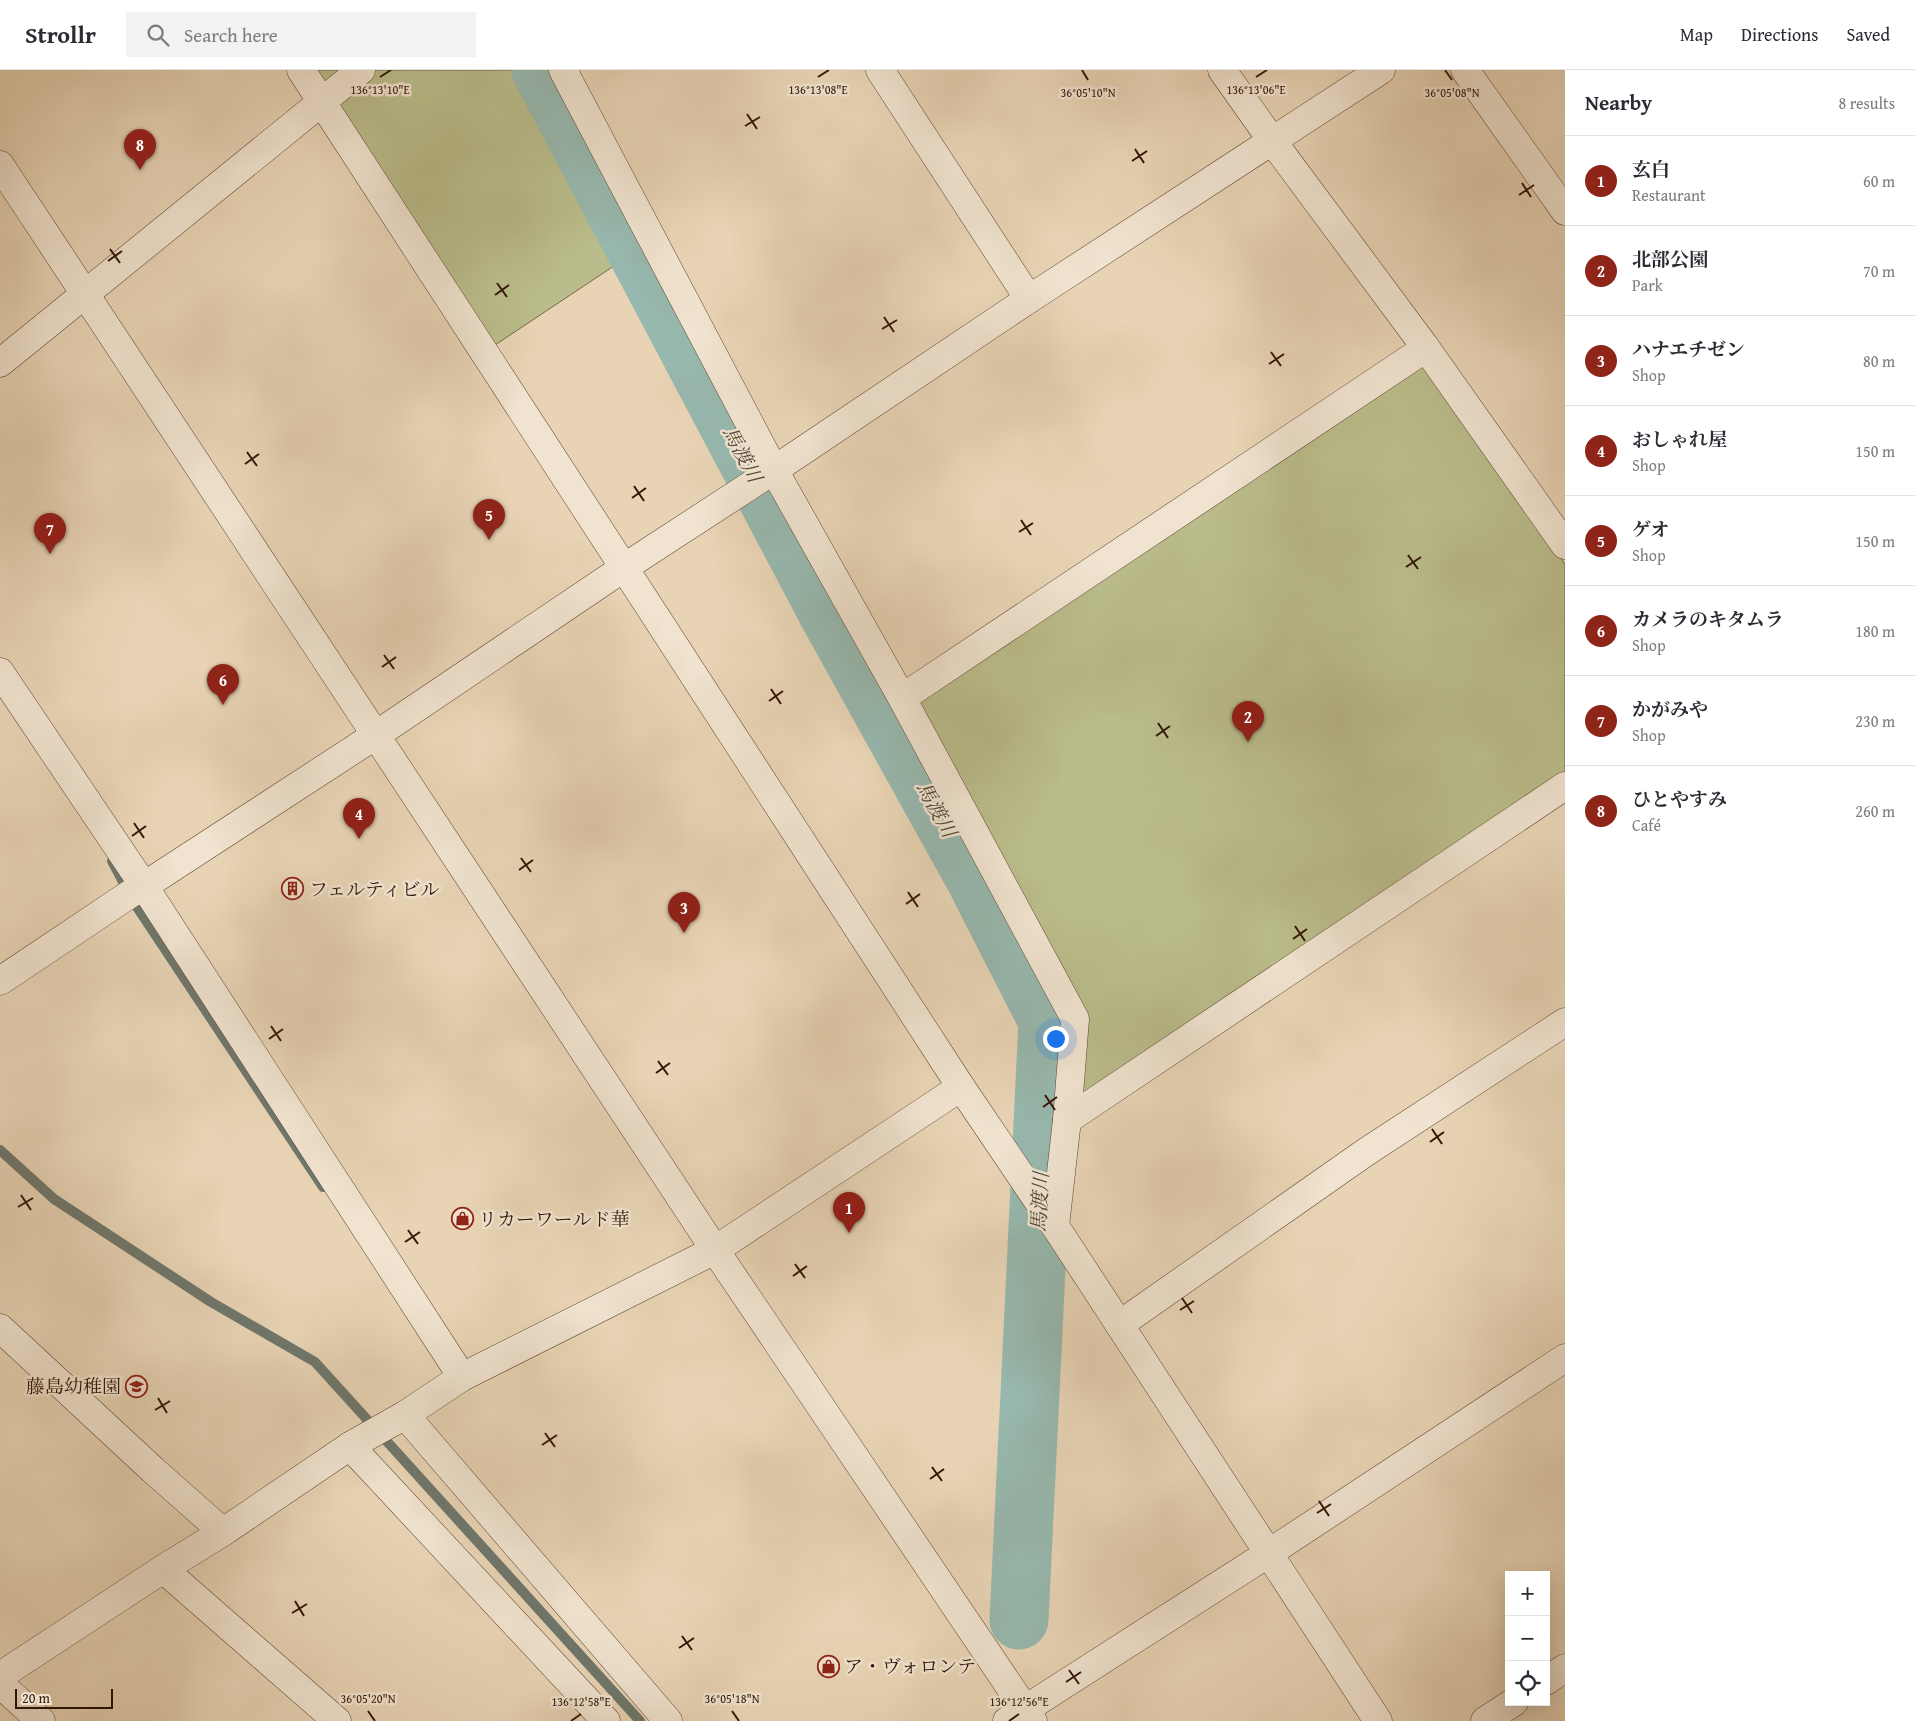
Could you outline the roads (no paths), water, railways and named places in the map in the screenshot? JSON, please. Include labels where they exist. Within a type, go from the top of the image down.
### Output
[{"type":"street","points":[[301,70],[961,1087],[1055,1226],[1378,1721]]},
{"type":"street","points":[[0,363],[361,70]]},
{"type":"street","points":[[563,70],[774,470],[902,698],[1075,1019],[1067,1120],[1055,1226]]},
{"type":"street","points":[[880,70],[1029,299]]},
{"type":"street","points":[[1222,70],[1426,348],[1565,545]]},
{"type":"street","points":[[0,981],[130,894],[376,735],[1029,299],[1381,70]]},
{"type":"street","points":[[1465,70],[1565,211]]},
{"type":"street","points":[[0,165],[1022,1717],[1565,1358]]},
{"type":"street","points":[[902,698],[1426,348]]},
{"type":"street","points":[[0,672],[144,886],[462,1377]]},
{"type":"street","points":[[1067,1120],[1565,786]]},
{"type":"street","points":[[1119,1326],[1366,1152],[1565,1022]]},
{"type":"street","points":[[0,1676],[163,1568],[223,1532],[350,1446],[405,1415],[462,1377],[715,1250],[961,1087]]},
{"type":"street","points":[[0,1328],[146,1464],[223,1532]]},
{"type":"street","points":[[405,1415],[668,1721]]},
{"type":"street","points":[[350,1446],[602,1720]]},
{"type":"street","points":[[163,1568],[337,1721]]},
{"type":"street","points":[[1550,1677],[1565,1668]]},
{"type":"street","points":[[0,1684],[41,1721]]},
{"type":"street","points":[[1486,1721],[1508,1706]]},
{"type":"waterway","name":"馬渡川","points":[[541,70],[828,613],[975,878],[1048,1021],[1019,1620]]},
{"type":"waterway","points":[[112,861],[133,901],[323,1187]]},
{"type":"waterway","points":[[0,1150],[54,1199],[211,1302],[315,1362],[640,1721]]},
{"type":"place","name":"ひとやすみ","points":[[140,170]]},
{"type":"place","name":"ゲオ","points":[[489,540]]},
{"type":"place","name":"かがみや","points":[[50,554]]},
{"type":"place","name":"カメラのキタムラ","points":[[223,705]]},
{"type":"place","name":"北部公園","points":[[1248,742]]},
{"type":"place","name":"おしゃれ屋","points":[[359,839]]},
{"type":"place","name":"フェルティビル","points":[[293,889]]},
{"type":"place","name":"ハナエチゼン","points":[[684,933]]},
{"type":"place","name":"リカーワールド華","points":[[462,1219]]},
{"type":"place","name":"玄白","points":[[849,1233]]},
{"type":"place","name":"藤島幼稚園","points":[[137,1386]]},
{"type":"place","name":"ア・ヴォロンテ","points":[[828,1666]]}]
